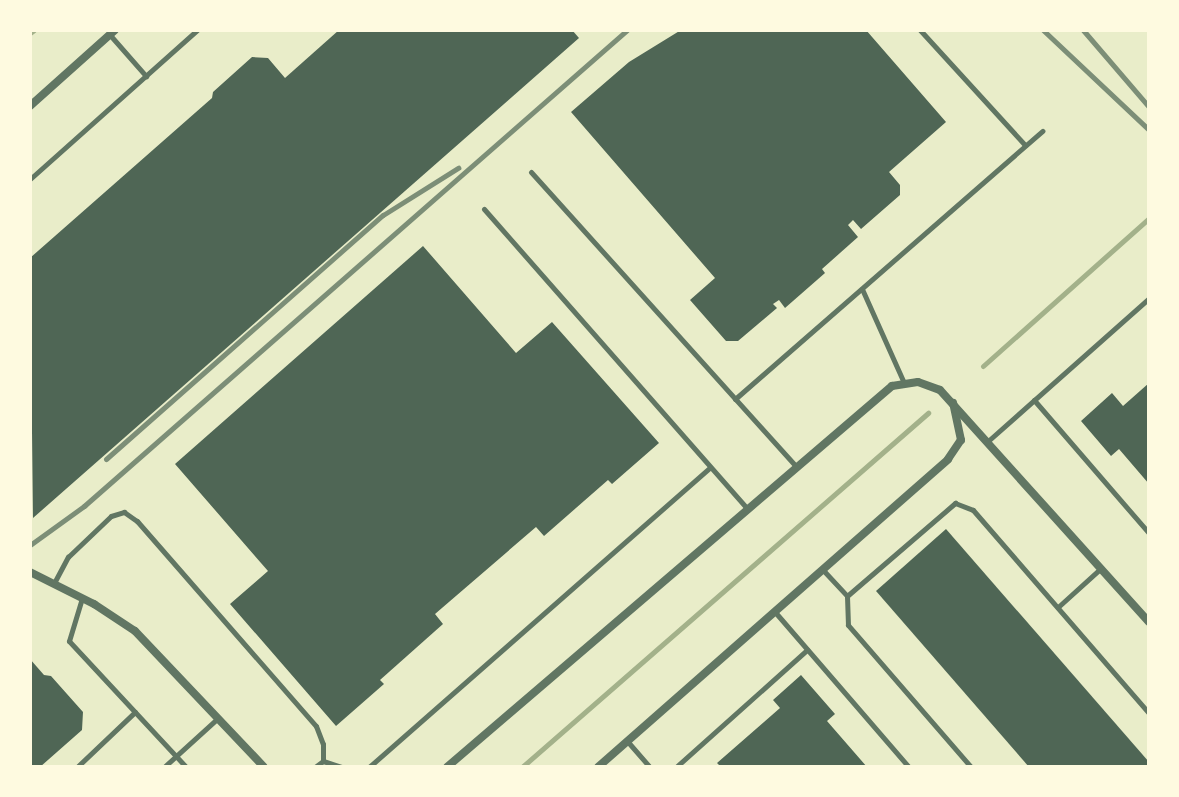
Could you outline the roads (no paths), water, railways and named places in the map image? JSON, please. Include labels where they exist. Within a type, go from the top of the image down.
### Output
[{"type":"street","points":[[30,106],[112,32]]},
{"type":"street","points":[[447,767],[892,386],[918,382],[940,390],[1148,620]]},
{"type":"street","points":[[598,767],[948,459],[961,440],[952,402]]},
{"type":"street","points":[[30,572],[82,598],[135,631],[264,767]]},
{"type":"lane","points":[[30,179],[197,30]]},
{"type":"lane","points":[[920,30],[1025,145]]},
{"type":"lane","points":[[112,32],[146,76]]},
{"type":"lane","points":[[735,399],[1042,131]]},
{"type":"lane","points":[[531,172],[797,467]]},
{"type":"lane","points":[[484,209],[748,510]]},
{"type":"lane","points":[[862,289],[904,384]]},
{"type":"lane","points":[[988,441],[1149,298]]},
{"type":"lane","points":[[1034,400],[1149,533]]},
{"type":"lane","points":[[369,767],[710,467]]},
{"type":"lane","points":[[847,596],[955,503],[973,510],[1149,713]]},
{"type":"lane","points":[[53,585],[68,557],[111,516],[124,512],[137,521],[316,726],[323,744],[323,761]]},
{"type":"lane","points":[[1058,607],[1102,567]]},
{"type":"lane","points":[[822,569],[847,596],[848,625],[971,767]]},
{"type":"lane","points":[[82,598],[69,641],[186,767]]},
{"type":"lane","points":[[774,612],[909,767]]},
{"type":"lane","points":[[676,767],[807,650]]},
{"type":"lane","points":[[77,767],[135,712]]},
{"type":"lane","points":[[164,767],[219,718]]},
{"type":"lane","points":[[627,741],[650,767]]},
{"type":"lane","points":[[315,767],[323,761]]},
{"type":"lane","points":[[323,761],[342,767]]},
{"type":"waterway","points":[[30,33],[34,30]]},
{"type":"waterway","points":[[983,366],[1149,218]]},
{"type":"waterway","points":[[522,767],[928,413]]},
{"type":"railway","points":[[30,545],[84,506],[627,30]]},
{"type":"railway","points":[[1043,30],[1149,130]]},
{"type":"railway","points":[[1083,30],[1149,107]]},
{"type":"railway","points":[[106,459],[383,215],[458,168]]}]
